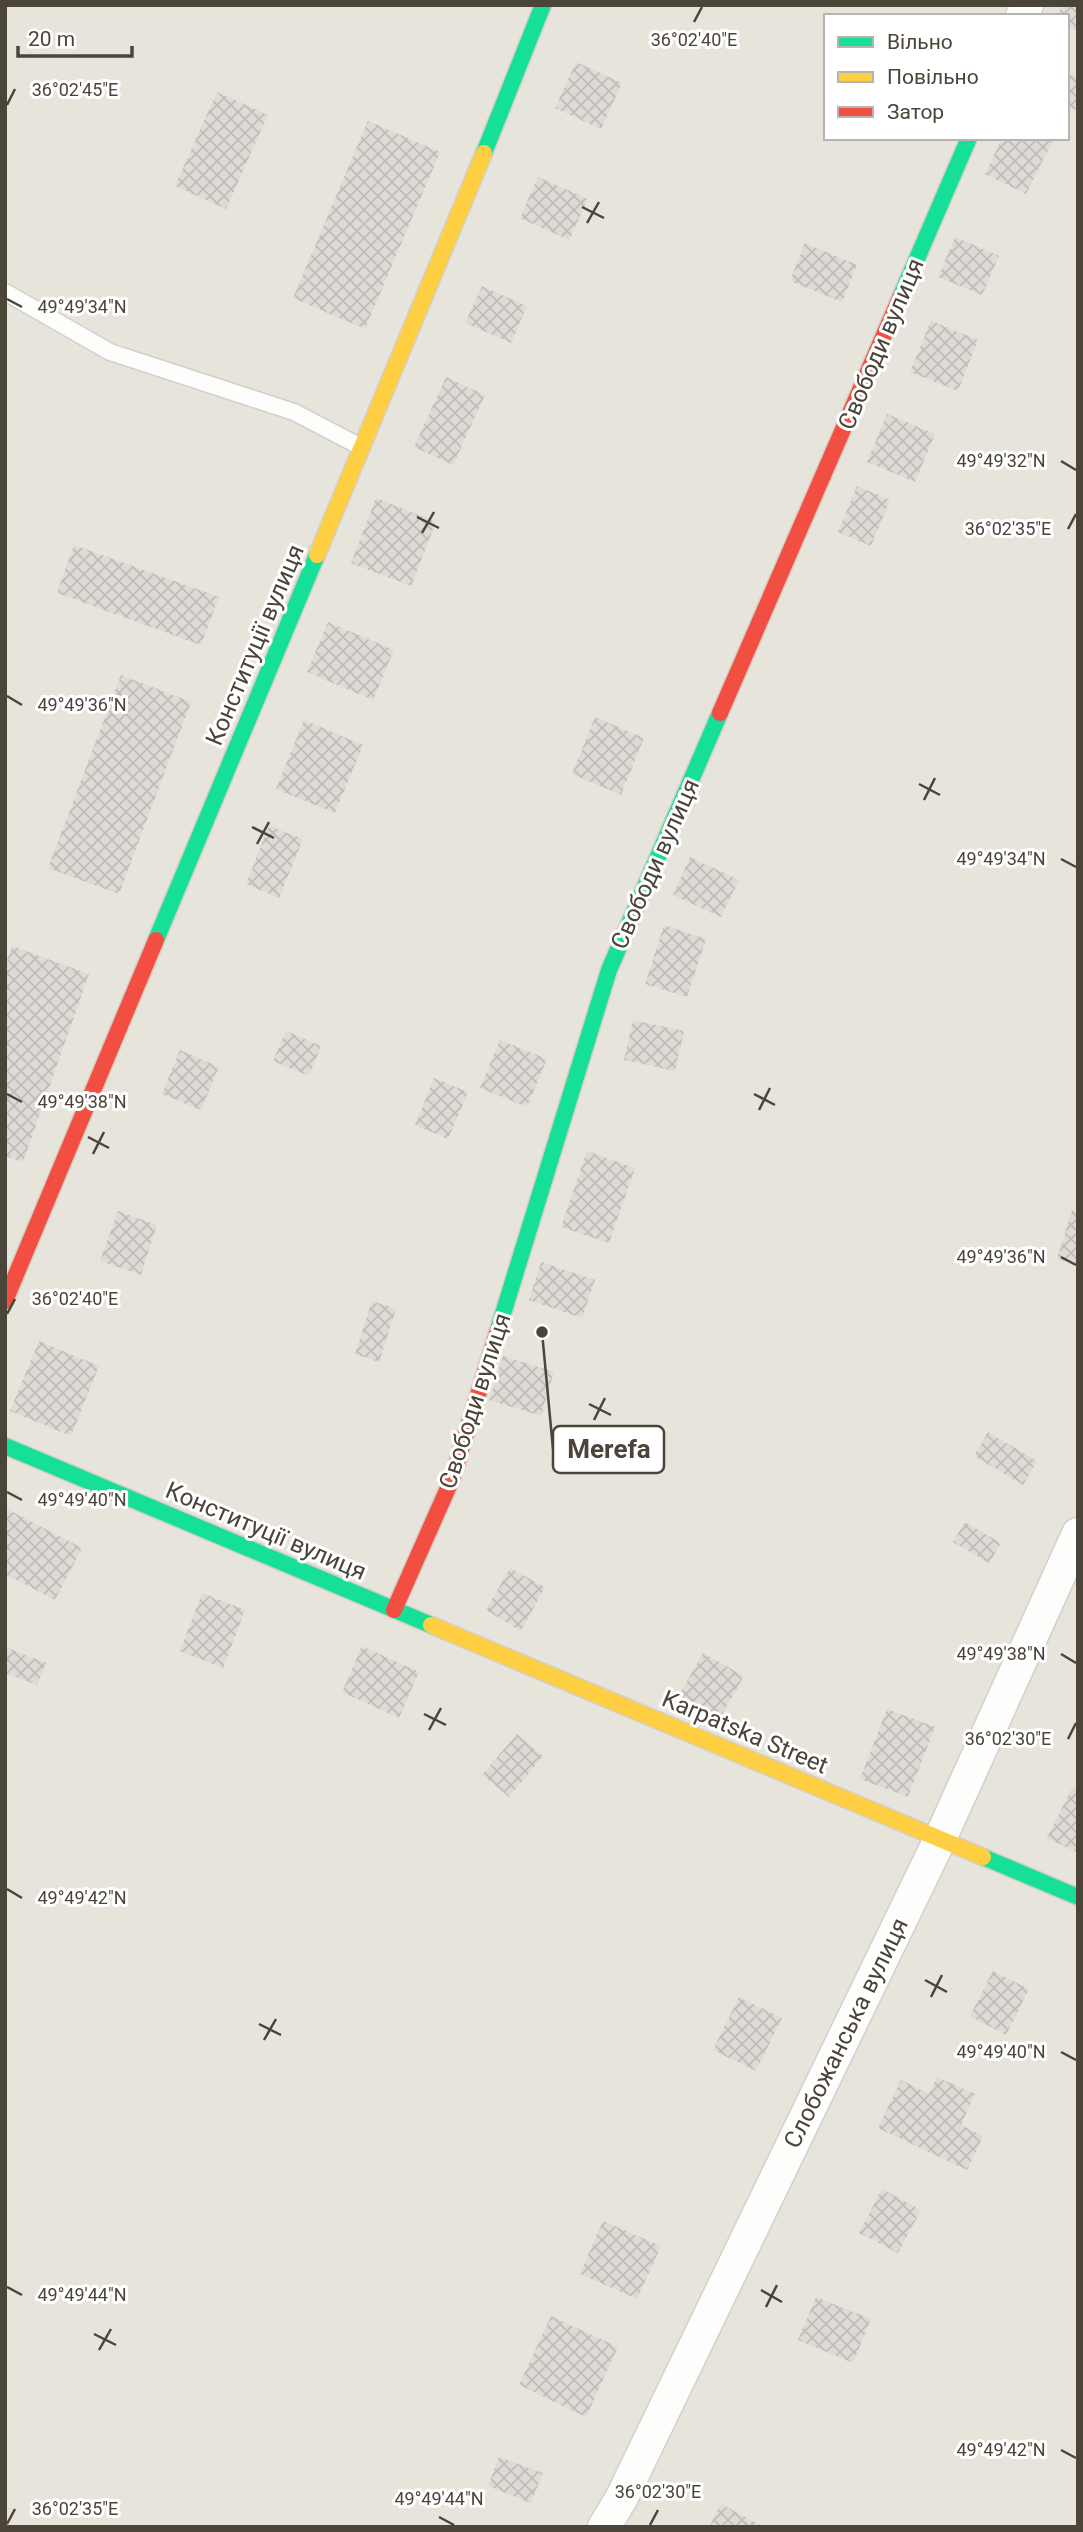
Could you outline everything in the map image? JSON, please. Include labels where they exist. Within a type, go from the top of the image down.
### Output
[{"type":"street","name":"Конституції вулиця","points":[[5,1301],[362,448],[511,89],[543,5]]},
{"type":"street","name":"Свободи вулиця","points":[[394,1610],[452,1479],[609,970],[969,140]]},
{"type":"street","name":"Конституції вулиця","points":[[5,1446],[394,1610]]},
{"type":"street","name":"Слобожанська вулиця","points":[[604,2527],[621,2499],[940,1839],[1078,1534]]},
{"type":"street","name":"Karpatska Street","points":[[394,1610],[1078,1898]]},
{"type":"lane","points":[[5,292],[110,352],[294,412],[362,448]]},
{"type":"shaded area","points":[[5,5],[1078,5],[1078,2527],[5,2527]]},
{"type":"building","points":[[1062,5],[1078,5],[1078,31],[1069,28],[1069,14],[1059,14]]},
{"type":"building","points":[[576,62],[622,83],[601,129],[555,108]]},
{"type":"building","points":[[1069,74],[1078,78],[1078,111],[1069,107]]},
{"type":"building","points":[[217,92],[268,115],[226,209],[175,186]]},
{"type":"building","points":[[368,121],[440,152],[365,329],[293,298]]},
{"type":"building","points":[[1001,140],[1053,140],[1026,194],[985,174]]},
{"type":"building","points":[[538,177],[588,199],[569,240],[520,218]]},
{"type":"building","points":[[955,237],[999,256],[982,295],[938,277]]},
{"type":"building","points":[[805,243],[857,265],[842,302],[790,281]]},
{"type":"building","points":[[482,286],[527,306],[511,343],[465,323]]},
{"type":"building","points":[[931,321],[978,340],[958,391],[910,372]]},
{"type":"building","points":[[446,377],[485,395],[453,465],[414,447]]},
{"type":"building","points":[[887,414],[935,434],[915,482],[867,462]]},
{"type":"building","points":[[857,486],[890,500],[871,546],[838,532]]},
{"type":"building","points":[[376,498],[436,522],[411,586],[351,563]]},
{"type":"building","points":[[74,545],[219,597],[201,645],[57,593]]},
{"type":"building","points":[[328,622],[394,650],[373,700],[307,672]]},
{"type":"building","points":[[121,675],[191,702],[119,894],[48,868]]},
{"type":"building","points":[[595,717],[644,738],[621,795],[572,774]]},
{"type":"building","points":[[304,720],[363,745],[335,813],[276,789]]},
{"type":"building","points":[[269,826],[303,839],[279,898],[246,884]]},
{"type":"building","points":[[690,857],[739,880],[721,917],[673,895]]},
{"type":"building","points":[[664,925],[706,939],[687,997],[645,984]]},
{"type":"building","points":[[12,946],[89,974],[23,1162],[5,1156],[5,966]]},
{"type":"building","points":[[633,1020],[684,1031],[675,1071],[624,1060]]},
{"type":"building","points":[[286,1031],[321,1046],[309,1076],[273,1061]]},
{"type":"building","points":[[500,1040],[547,1059],[527,1107],[480,1088]]},
{"type":"building","points":[[180,1050],[219,1067],[201,1110],[162,1094]]},
{"type":"building","points":[[434,1078],[468,1092],[448,1139],[415,1125]]},
{"type":"building","points":[[587,1151],[635,1168],[609,1243],[561,1227]]},
{"type":"building","points":[[1072,1210],[1078,1212],[1078,1265],[1057,1259]]},
{"type":"building","points":[[118,1211],[157,1225],[141,1275],[100,1261]]},
{"type":"building","points":[[541,1262],[595,1280],[582,1318],[529,1300]]},
{"type":"building","points":[[372,1301],[396,1309],[379,1362],[355,1354]]},
{"type":"building","points":[[39,1341],[99,1366],[71,1436],[10,1411]]},
{"type":"building","points":[[503,1356],[554,1372],[541,1416],[489,1400]]},
{"type":"building","points":[[988,1432],[1037,1461],[1023,1485],[974,1456]]},
{"type":"building","points":[[5,1508],[82,1548],[55,1600],[5,1574]]},
{"type":"building","points":[[965,1522],[1001,1543],[989,1563],[953,1542]]},
{"type":"building","points":[[510,1568],[545,1587],[521,1631],[486,1610]]},
{"type":"building","points":[[202,1593],[245,1610],[223,1668],[180,1651]]},
{"type":"building","points":[[362,1646],[419,1672],[399,1718],[342,1692]]},
{"type":"building","points":[[5,1647],[46,1663],[37,1685],[5,1673]]},
{"type":"building","points":[[703,1653],[744,1676],[719,1720],[678,1697]]},
{"type":"building","points":[[887,1709],[935,1727],[908,1797],[860,1779]]},
{"type":"building","points":[[517,1734],[543,1756],[509,1797],[482,1775]]},
{"type":"building","points":[[1072,1788],[1078,1791],[1078,1853],[1047,1838]]},
{"type":"building","points":[[993,1971],[1029,1989],[1006,2035],[970,2016]]},
{"type":"building","points":[[739,1997],[782,2018],[756,2071],[713,2050]]},
{"type":"building","points":[[937,2077],[975,2094],[961,2125],[983,2136],[967,2170],[878,2128],[901,2080],[929,2094]]},
{"type":"building","points":[[882,2189],[921,2210],[898,2253],[859,2233]]},
{"type":"building","points":[[603,2221],[661,2246],[637,2299],[580,2274]]},
{"type":"building","points":[[816,2297],[871,2319],[853,2363],[798,2340]]},
{"type":"building","points":[[551,2316],[618,2347],[586,2417],[519,2385]]},
{"type":"building","points":[[499,2457],[543,2473],[531,2503],[488,2486]]},
{"type":"building","points":[[721,2504],[764,2527],[709,2527]]},
{"type":"traffic: fast","points":[[484,153],[543,5]]},
{"type":"traffic: fast","points":[[900,298],[968,140]]},
{"type":"traffic: fast","points":[[156,940],[317,555]]},
{"type":"traffic: fast","points":[[498,1330],[609,970],[720,713]]},
{"type":"traffic: fast","points":[[5,1446],[431,1625]]},
{"type":"traffic: fast","points":[[983,1857],[1078,1897]]},
{"type":"traffic: slow","points":[[317,555],[484,153]]},
{"type":"traffic: slow","points":[[431,1625],[983,1857]]},
{"type":"traffic: jam","points":[[720,713],[900,298]]},
{"type":"traffic: jam","points":[[5,1301],[156,940]]},
{"type":"traffic: jam","points":[[394,1610],[452,1479],[498,1330]]},
{"type":"place","name":"Merefa","points":[[542,1332]]}]
